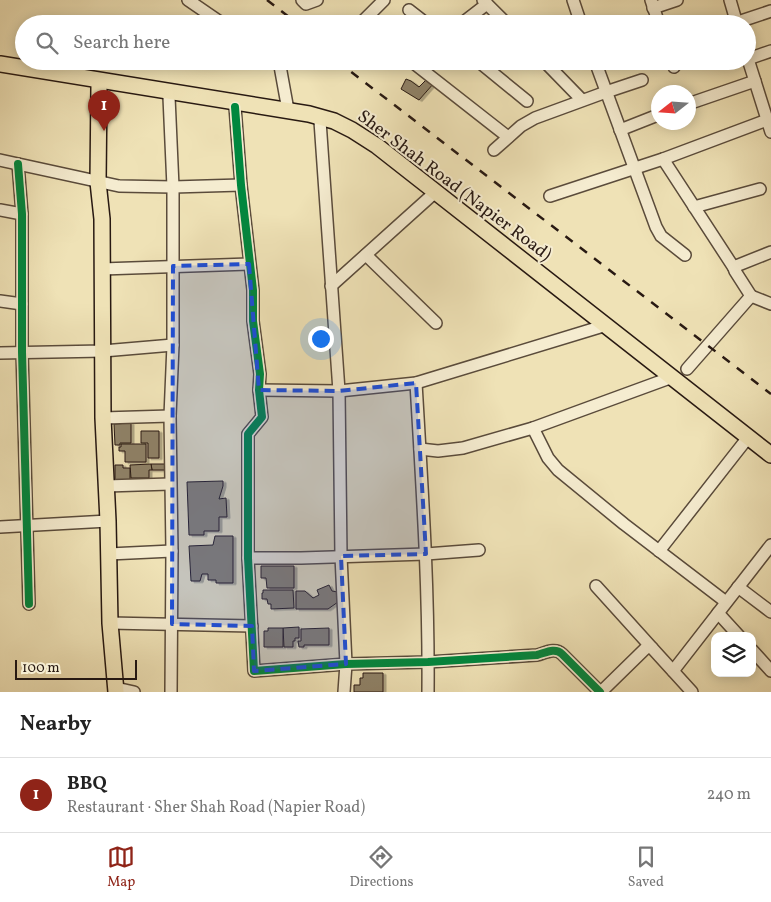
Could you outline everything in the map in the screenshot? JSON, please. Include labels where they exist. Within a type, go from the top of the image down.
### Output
[{"type":"main road","name":"Sher Shah Road (Napier Road)","points":[[0,64],[15,67]]},
{"type":"main road","name":"Sher Shah Road (Napier Road)","points":[[34,70],[223,103]]},
{"type":"main road","name":"Sher Shah Road (Napier Road)","points":[[0,71],[169,98],[288,110],[334,121],[377,146],[771,455]]},
{"type":"main road","points":[[99,86],[98,182],[102,220],[103,418],[110,623],[116,690]]},
{"type":"street","points":[[188,0],[210,15]]},
{"type":"street","points":[[302,0],[306,4],[317,0]]},
{"type":"street","points":[[573,0],[578,15]]},
{"type":"street","points":[[652,4],[677,0]]},
{"type":"street","points":[[730,0],[733,15]]},
{"type":"street","points":[[369,15],[380,2]]},
{"type":"street","points":[[471,15],[485,2],[498,15]]},
{"type":"street","points":[[409,10],[415,15]]},
{"type":"street","points":[[756,16],[771,11]]},
{"type":"street","points":[[756,55],[771,52]]},
{"type":"street","points":[[281,70],[288,110]]},
{"type":"street","points":[[423,70],[508,137]]},
{"type":"street","points":[[489,70],[527,101]]},
{"type":"street","points":[[553,70],[582,100]]},
{"type":"street","points":[[598,70],[634,169],[661,236],[685,255]]},
{"type":"street","points":[[752,70],[755,81],[766,96],[767,120],[771,132]]},
{"type":"street","points":[[494,150],[521,126],[535,118],[642,80]]},
{"type":"street","points":[[696,101],[755,81]]},
{"type":"street","points":[[169,98],[173,187],[173,345],[170,416],[172,551],[171,692]]},
{"type":"street","points":[[223,103],[241,185],[260,374],[259,390],[262,417],[248,434],[248,558],[254,671],[346,664],[428,662],[537,655],[554,650],[559,651],[606,690],[642,650],[647,647],[652,648]]},
{"type":"street","points":[[620,130],[651,118]]},
{"type":"street","points":[[550,196],[663,159],[767,120]]},
{"type":"street","points":[[320,121],[339,391],[341,556],[346,664],[344,692]]},
{"type":"street","points":[[663,159],[751,296],[771,304]]},
{"type":"street","points":[[0,160],[119,186],[241,185]]},
{"type":"street","points":[[18,164],[22,214],[22,352],[29,604]]},
{"type":"street","points":[[694,207],[760,189]]},
{"type":"street","points":[[331,286],[431,196]]},
{"type":"street","points":[[0,210],[22,214]]},
{"type":"street","points":[[734,268],[771,252]]},
{"type":"street","points":[[366,255],[436,323]]},
{"type":"street","points":[[102,269],[249,264]]},
{"type":"street","points":[[687,369],[751,296]]},
{"type":"street","points":[[0,301],[22,304]]},
{"type":"street","points":[[259,390],[339,391],[416,383],[600,327]]},
{"type":"street","points":[[0,353],[103,351],[173,345]]},
{"type":"street","points":[[420,449],[438,451],[463,448],[533,428],[667,379]]},
{"type":"street","points":[[416,383],[426,554],[428,692]]},
{"type":"street","points":[[103,418],[170,416]]},
{"type":"street","points":[[533,428],[548,458],[558,470],[624,524],[726,602]]},
{"type":"street","points":[[660,551],[746,440]]},
{"type":"street","points":[[106,486],[170,484]]},
{"type":"street","points":[[0,527],[108,521]]},
{"type":"street","points":[[673,671],[771,545]]},
{"type":"street","points":[[248,558],[426,554],[479,550]]},
{"type":"street","points":[[109,554],[172,551]]},
{"type":"street","points":[[596,586],[692,692]]},
{"type":"street","points":[[738,587],[771,612]]},
{"type":"street","points":[[718,613],[735,632]]},
{"type":"street","points":[[110,623],[252,626]]},
{"type":"street","points":[[756,654],[771,670]]},
{"type":"street","points":[[116,690],[134,692]]},
{"type":"highlighted area","points":[[249,264],[259,390],[339,391],[416,383],[426,554],[341,556],[346,664],[254,671],[252,626],[172,624],[173,266]]},
{"type":"building","points":[[428,78],[434,83],[419,100],[401,89],[406,79],[419,87]]},
{"type":"building","points":[[131,423],[131,443],[115,445],[114,424]]},
{"type":"building","points":[[141,431],[159,431],[159,458],[148,458],[148,443],[141,443]]},
{"type":"building","points":[[121,444],[146,444],[146,462],[125,462],[125,451],[119,451]]},
{"type":"building","points":[[151,464],[167,464],[167,470],[152,470]]},
{"type":"building","points":[[151,464],[152,470],[149,470],[149,478],[131,478],[130,465]]},
{"type":"building","points":[[115,465],[123,465],[123,468],[130,468],[130,483],[115,484]]},
{"type":"building","points":[[223,481],[219,499],[226,498],[227,517],[219,517],[219,531],[204,531],[204,535],[189,535],[187,482]]},
{"type":"building","points":[[215,536],[233,536],[233,583],[216,583],[216,580],[208,580],[208,574],[202,574],[200,581],[191,581],[189,546],[213,545]]},
{"type":"building","points":[[261,566],[294,566],[294,588],[267,588],[266,578],[261,578]]},
{"type":"building","points":[[329,585],[332,591],[338,592],[338,602],[328,609],[296,609],[296,591],[305,591],[313,598],[319,595],[317,590]]},
{"type":"building","points":[[263,590],[293,590],[294,608],[271,609],[271,604],[268,604],[267,599],[262,599]]},
{"type":"building","points":[[299,627],[299,638],[295,638],[295,641],[293,641],[293,647],[284,647],[283,628]]},
{"type":"building","points":[[268,628],[283,628],[283,647],[264,647],[264,631],[268,631]]},
{"type":"building","points":[[329,628],[329,645],[304,645],[304,647],[299,647],[298,641],[301,641],[301,629]]},
{"type":"building","points":[[363,673],[383,673],[383,692],[354,692],[354,685],[360,685],[360,678],[363,678]]},
{"type":"railway","points":[[267,0],[286,15]]},
{"type":"railway","points":[[349,70],[771,394]]},
{"type":"cycle path","points":[[235,107],[241,185],[253,290],[253,321],[260,374],[259,390],[262,417],[248,434],[248,558],[254,671],[346,664],[428,662],[537,655],[556,651],[562,654],[600,692]]},
{"type":"cycle path","points":[[18,164],[22,214],[22,352],[29,604]]},
{"type":"place","name":"BBQ","points":[[104,131]]}]
